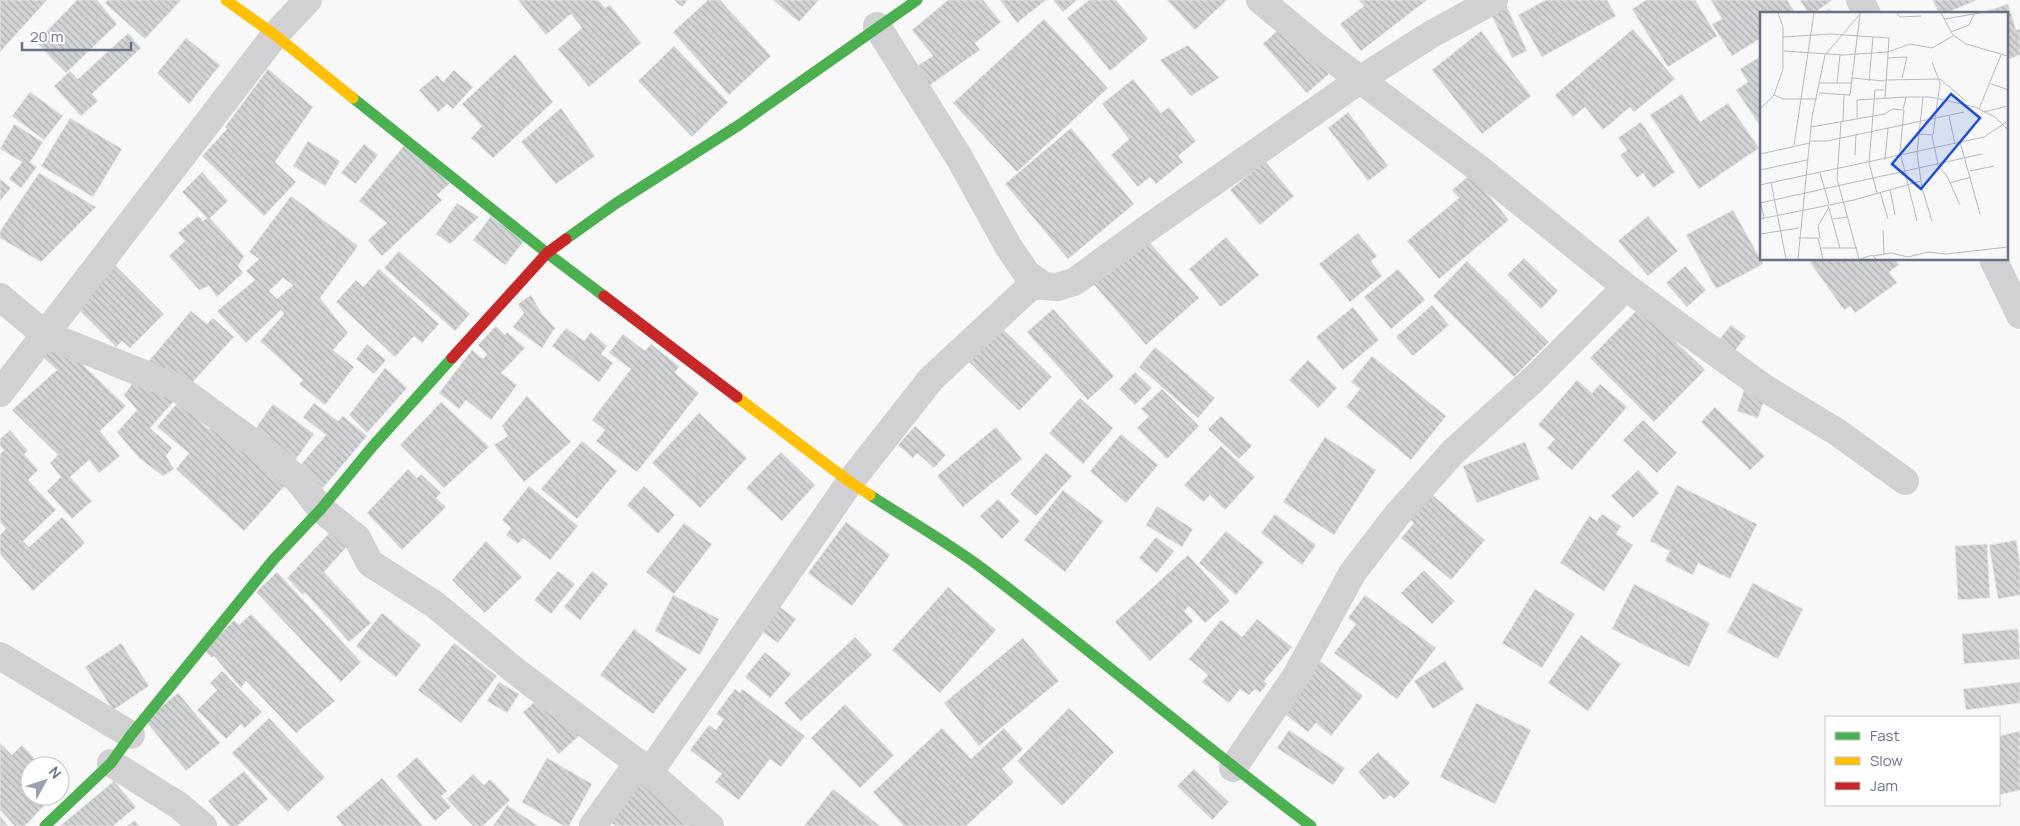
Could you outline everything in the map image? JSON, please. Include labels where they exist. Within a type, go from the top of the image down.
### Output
[{"type":"street","points":[[226,0],[275,35],[547,252],[850,482],[973,562],[1125,680],[1233,768],[1311,826]]},
{"type":"street","points":[[0,393],[275,35],[308,0]]},
{"type":"street","points":[[45,826],[111,763],[131,735],[267,568],[321,509],[372,447],[547,252],[615,204],[747,120],[916,0]]},
{"type":"street","points":[[1260,0],[1322,51],[1489,177],[1626,287],[1766,389],[1837,432],[1905,481]]},
{"type":"street","points":[[593,826],[644,768],[850,482],[931,379],[1032,286],[1057,287],[1074,282],[1361,79],[1430,35],[1494,0]]},
{"type":"street","points":[[1860,0],[1866,12]]},
{"type":"street","points":[[877,26],[960,160],[1008,246],[1027,274],[1044,286]]},
{"type":"street","points":[[1993,260],[2020,315]]},
{"type":"street","points":[[1233,768],[1296,676],[1353,572],[1397,515],[1453,452],[1535,378],[1626,287]]},
{"type":"street","points":[[0,297],[44,334],[177,387],[271,456],[299,481],[321,509],[357,538],[370,563],[434,604],[518,673],[644,768],[710,826]]},
{"type":"street","points":[[0,656],[131,735]]},
{"type":"street","points":[[111,763],[178,805],[203,826]]},
{"type":"building","points":[[0,0],[47,0],[0,52]]},
{"type":"building","points":[[77,0],[97,0],[117,24],[66,73],[36,42]]},
{"type":"building","points":[[108,0],[181,0],[145,39],[105,3]]},
{"type":"building","points":[[518,0],[598,0],[605,8],[610,5],[641,43],[589,87],[558,49],[582,28],[571,14],[546,35]]},
{"type":"building","points":[[674,0],[688,0],[682,7]]},
{"type":"building","points":[[708,0],[720,0],[771,56],[729,95],[673,32]]},
{"type":"building","points":[[773,0],[819,0],[799,22]]},
{"type":"building","points":[[948,0],[983,0],[1001,22],[975,43],[980,50],[930,85],[917,66],[933,56],[912,30]]},
{"type":"building","points":[[1000,0],[1046,0],[1017,23]]},
{"type":"building","points":[[1053,0],[1077,0],[1063,12]]},
{"type":"building","points":[[1089,0],[1116,0],[1148,39],[1110,71],[1067,18]]},
{"type":"building","points":[[1167,0],[1227,0],[1195,30]]},
{"type":"building","points":[[1359,0],[1427,0],[1361,51],[1340,24],[1364,6]]},
{"type":"building","points":[[1546,0],[1607,0],[1616,16],[1542,57],[1518,15]]},
{"type":"building","points":[[1646,0],[1695,0],[1717,36],[1668,67],[1632,9]]},
{"type":"building","points":[[1711,0],[1787,0],[1795,12],[1760,12],[1760,39],[1732,56],[1712,24],[1722,19]]},
{"type":"building","points":[[1800,0],[1832,0],[1816,12],[1808,12]]},
{"type":"building","points":[[1933,0],[1977,0],[1949,12],[1938,12]]},
{"type":"building","points":[[2008,4],[2016,30],[2020,29],[2020,55],[2008,59],[2008,12],[1984,12]]},
{"type":"building","points":[[1506,5],[1527,51],[1512,58],[1490,12]]},
{"type":"building","points":[[1044,19],[1108,88],[1017,172],[953,103]]},
{"type":"building","points":[[1284,24],[1329,74],[1307,93],[1263,44]]},
{"type":"building","points":[[1633,29],[1675,79],[1634,112],[1630,107],[1603,130],[1585,107],[1573,117],[1555,95]]},
{"type":"building","points":[[1481,31],[1531,96],[1482,134],[1432,70]]},
{"type":"building","points":[[128,33],[141,48],[92,94],[98,101],[81,116],[54,86],[70,71],[78,79]]},
{"type":"building","points":[[186,38],[220,65],[189,104],[157,73]]},
{"type":"building","points":[[1188,45],[1219,78],[1191,96],[1160,60]]},
{"type":"building","points":[[674,46],[728,102],[692,137],[638,81]]},
{"type":"building","points":[[515,54],[553,102],[493,158],[471,138],[482,126],[462,104]]},
{"type":"building","points":[[1760,57],[1760,126],[1736,90],[1748,82],[1740,69]]},
{"type":"building","points":[[268,69],[313,107],[275,162],[296,182],[264,216],[202,156],[227,129],[225,127]]},
{"type":"building","points":[[454,70],[473,87],[453,109],[447,104],[438,112],[419,90],[437,75],[443,82]]},
{"type":"building","points":[[1133,79],[1161,113],[1169,107],[1196,141],[1178,156],[1183,162],[1156,184],[1150,177],[1138,187],[1111,155],[1129,139],[1102,104]]},
{"type":"building","points":[[30,92],[63,116],[44,140],[12,116]]},
{"type":"building","points":[[1682,94],[1700,122],[1728,103],[1759,148],[1699,189],[1650,115]]},
{"type":"building","points":[[561,108],[595,156],[556,184],[521,142]]},
{"type":"building","points":[[1348,112],[1388,166],[1368,181],[1328,128]]},
{"type":"building","points":[[70,118],[122,149],[93,197],[41,166]]},
{"type":"building","points":[[1641,122],[1675,172],[1653,188],[1643,173],[1637,178],[1620,155],[1627,150],[1618,138]]},
{"type":"building","points":[[14,124],[43,142],[30,162],[37,167],[21,188],[9,179],[22,162],[0,149]]},
{"type":"building","points":[[1071,128],[1134,204],[1068,259],[1005,184]]},
{"type":"building","points":[[308,141],[340,161],[325,186],[293,166]]},
{"type":"building","points":[[406,143],[450,183],[437,195],[442,200],[382,256],[368,240],[387,223],[359,201]]},
{"type":"building","points":[[364,144],[378,155],[356,184],[341,173]]},
{"type":"building","points":[[1265,161],[1294,196],[1260,225],[1230,190]]},
{"type":"building","points":[[202,172],[228,201],[210,218],[244,256],[238,266],[243,273],[217,297],[209,286],[199,290],[169,256],[185,241],[178,233],[198,216],[203,221],[207,218],[182,192]]},
{"type":"building","points":[[39,173],[96,207],[41,262],[0,238],[0,231]]},
{"type":"building","points":[[1471,174],[1509,220],[1439,279],[1407,241],[1459,198],[1452,190]]},
{"type":"building","points":[[0,179],[11,188],[0,201]]},
{"type":"building","points":[[291,196],[358,246],[320,298],[348,333],[333,350],[354,367],[325,405],[299,384],[303,380],[260,341],[284,314],[281,310],[246,343],[217,311],[255,280],[246,271],[259,259],[249,252]],"holes":[[[283,278],[293,285],[277,299],[269,291]]]},
{"type":"building","points":[[457,203],[479,217],[450,244],[436,234]]},
{"type":"building","points":[[1733,210],[1763,264],[1716,289],[1686,235]]},
{"type":"building","points":[[491,216],[524,241],[505,265],[473,240]]},
{"type":"building","points":[[1648,216],[1678,251],[1648,276],[1618,241]]},
{"type":"building","points":[[1358,233],[1377,256],[1371,261],[1382,276],[1350,302],[1319,264]]},
{"type":"building","points":[[1142,234],[1199,298],[1146,345],[1090,280]]},
{"type":"building","points":[[1226,237],[1259,275],[1221,307],[1189,269]]},
{"type":"building","points":[[399,251],[470,314],[455,331],[384,268]]},
{"type":"building","points":[[1524,258],[1558,291],[1541,309],[1507,275]]},
{"type":"building","points":[[110,260],[164,314],[130,348],[122,341],[116,347],[73,304]]},
{"type":"building","points":[[1813,260],[1896,260],[1899,265],[1889,272],[1897,283],[1855,313],[1850,306],[1844,310],[1810,262]]},
{"type":"building","points":[[1467,261],[1549,342],[1514,377],[1433,296]]},
{"type":"building","points":[[1685,266],[1706,290],[1687,307],[1666,283]]},
{"type":"building","points":[[379,269],[439,324],[422,343],[414,336],[395,357],[336,302],[356,280],[363,287]]},
{"type":"building","points":[[1398,269],[1425,300],[1391,329],[1364,297]]},
{"type":"building","points":[[531,295],[542,314],[555,328],[542,348],[513,327],[524,313],[518,304]]},
{"type":"building","points":[[1432,305],[1449,325],[1413,356],[1396,337]]},
{"type":"building","points":[[1353,307],[1379,340],[1343,370],[1316,337]]},
{"type":"building","points":[[1640,307],[1705,370],[1654,422],[1590,358]]},
{"type":"building","points":[[1053,309],[1114,376],[1088,400],[1027,332]]},
{"type":"building","points":[[191,311],[207,324],[213,318],[234,337],[190,385],[173,370],[166,378],[148,362]]},
{"type":"building","points":[[1731,325],[1746,336],[1734,352],[1719,340]]},
{"type":"building","points":[[496,326],[505,335],[507,332],[525,348],[501,373],[517,385],[491,420],[466,400],[459,409],[439,393],[472,350],[483,359],[487,354],[478,345]]},
{"type":"building","points":[[1001,327],[1052,377],[1019,411],[968,361]]},
{"type":"building","points":[[566,328],[584,341],[591,332],[607,346],[601,354],[613,363],[599,382],[552,346]]},
{"type":"building","points":[[623,334],[645,351],[651,344],[679,366],[675,373],[699,393],[637,472],[596,441],[605,430],[592,420],[631,369],[609,353]]},
{"type":"building","points":[[51,340],[82,364],[126,406],[100,431],[120,456],[99,473],[89,460],[70,477],[92,501],[72,519],[47,491],[61,477],[50,463],[58,455],[12,410],[57,370],[38,353]]},
{"type":"building","points":[[367,344],[386,360],[374,374],[356,359]]},
{"type":"building","points":[[1155,347],[1215,398],[1198,418],[1139,367]]},
{"type":"building","points":[[1372,356],[1446,416],[1411,460],[1346,407],[1360,389],[1351,382]]},
{"type":"building","points":[[1308,360],[1337,388],[1318,408],[1289,380]]},
{"type":"building","points":[[385,368],[407,388],[367,433],[349,415]]},
{"type":"building","points":[[1135,372],[1152,388],[1135,405],[1119,389]]},
{"type":"building","points":[[139,374],[174,401],[150,428],[172,448],[166,456],[174,469],[163,476],[139,458],[117,432],[137,410],[124,395]]},
{"type":"building","points":[[1577,380],[1592,393],[1600,384],[1627,407],[1572,470],[1547,448],[1555,439],[1538,425]]},
{"type":"building","points":[[1745,387],[1766,394],[1758,418],[1737,411]]},
{"type":"building","points":[[1162,389],[1199,426],[1167,459],[1137,428],[1149,416],[1141,409]]},
{"type":"building","points":[[527,396],[571,442],[524,482],[494,445],[508,436],[502,426]]},
{"type":"building","points":[[1080,398],[1113,428],[1083,464],[1049,433]]},
{"type":"building","points":[[179,401],[208,429],[220,426],[289,481],[244,531],[176,469],[189,453],[157,427]]},
{"type":"building","points":[[441,402],[489,447],[444,488],[400,445]]},
{"type":"building","points":[[314,403],[338,421],[343,416],[367,436],[323,488],[299,467],[326,435],[303,417]]},
{"type":"building","points":[[273,404],[314,434],[293,463],[253,432]]},
{"type":"building","points":[[1715,407],[1765,456],[1750,470],[1701,422]]},
{"type":"building","points":[[699,413],[747,458],[700,508],[652,463]]},
{"type":"building","points":[[1221,416],[1252,446],[1239,459],[1208,429]]},
{"type":"building","points":[[1643,420],[1677,453],[1657,473],[1623,440]]},
{"type":"building","points":[[915,426],[946,455],[934,468],[917,453],[913,458],[898,445]]},
{"type":"building","points":[[996,427],[1022,459],[963,507],[937,476]]},
{"type":"building","points":[[10,430],[28,451],[24,454],[38,470],[28,480],[56,510],[23,541],[29,547],[62,517],[85,543],[33,591],[0,554],[0,535],[6,529],[0,522],[0,454],[4,450],[0,446],[0,439]]},
{"type":"building","points":[[1121,434],[1158,465],[1126,503],[1090,471]]},
{"type":"building","points":[[1325,437],[1376,470],[1334,535],[1283,502]]},
{"type":"building","points":[[582,441],[617,471],[577,519],[541,489]]},
{"type":"building","points":[[1525,442],[1540,479],[1477,503],[1463,466]]},
{"type":"building","points":[[1221,446],[1255,477],[1225,510],[1210,495],[1203,502],[1184,485]]},
{"type":"building","points":[[781,452],[815,485],[782,521],[746,488]]},
{"type":"building","points":[[1046,453],[1072,476],[1036,516],[1010,494]]},
{"type":"building","points":[[408,469],[417,478],[421,474],[441,493],[436,498],[446,507],[402,550],[367,513]]},
{"type":"building","points":[[1638,470],[1659,493],[1633,518],[1611,496]]},
{"type":"building","points":[[1677,485],[1757,524],[1730,579],[1698,563],[1693,575],[1665,561],[1670,551],[1650,541]]},
{"type":"building","points":[[529,486],[578,526],[550,560],[523,538],[518,544],[506,535],[511,528],[502,520]]},
{"type":"building","points":[[644,486],[675,515],[658,534],[627,505]]},
{"type":"building","points":[[1063,490],[1103,521],[1065,572],[1024,540]]},
{"type":"building","points":[[1430,493],[1485,540],[1451,580],[1401,538],[1414,523],[1408,517]]},
{"type":"building","points":[[998,499],[1020,521],[1002,539],[980,516]]},
{"type":"building","points":[[1157,506],[1193,529],[1182,547],[1146,525]]},
{"type":"building","points":[[1275,514],[1316,545],[1302,565],[1261,533]]},
{"type":"building","points":[[1602,514],[1621,526],[1616,534],[1633,545],[1604,591],[1560,563],[1589,516],[1597,521]]},
{"type":"building","points":[[846,522],[890,555],[852,606],[808,573]]},
{"type":"building","points":[[684,523],[712,544],[674,594],[646,572]]},
{"type":"building","points":[[333,529],[350,543],[324,572],[371,623],[349,642],[305,592],[303,595],[287,578]]},
{"type":"building","points":[[1226,531],[1264,562],[1236,595],[1199,563]]},
{"type":"building","points":[[1156,537],[1174,551],[1157,573],[1139,558]]},
{"type":"building","points":[[2016,540],[2020,564],[2020,595],[1998,599],[1989,545]]},
{"type":"building","points":[[486,541],[522,577],[485,613],[452,580]]},
{"type":"building","points":[[1987,544],[1990,598],[1958,600],[1955,546]]},
{"type":"building","points":[[1188,555],[1230,601],[1205,623],[1189,606],[1184,611],[1193,621],[1150,661],[1115,622]]},
{"type":"building","points":[[1424,570],[1455,601],[1432,624],[1401,593]]},
{"type":"building","points":[[558,571],[575,584],[551,614],[534,600]]},
{"type":"building","points":[[592,571],[608,584],[580,620],[564,607]]},
{"type":"building","points":[[277,572],[361,662],[341,682],[256,592]]},
{"type":"building","points":[[1753,583],[1803,609],[1778,659],[1727,632]]},
{"type":"building","points":[[1634,584],[1710,623],[1689,667],[1612,629]]},
{"type":"building","points":[[948,587],[996,630],[940,693],[892,650]]},
{"type":"building","points":[[1535,589],[1575,614],[1542,668],[1502,643]]},
{"type":"building","points":[[673,595],[719,619],[700,655],[655,631]]},
{"type":"building","points":[[1365,595],[1436,648],[1397,699],[1334,653],[1356,624],[1348,618]]},
{"type":"building","points":[[772,601],[796,619],[778,643],[754,626]]},
{"type":"building","points":[[382,613],[421,645],[396,677],[356,646]]},
{"type":"building","points":[[251,614],[335,701],[296,733],[246,681],[241,688],[214,656],[212,658],[204,650],[234,620],[239,625]]},
{"type":"building","points":[[1257,619],[1292,647],[1264,681],[1267,684],[1260,693],[1255,689],[1249,695],[1240,689],[1229,703],[1202,682],[1208,675],[1189,659],[1221,620],[1242,637]]},
{"type":"building","points":[[634,629],[687,669],[653,714],[600,675]]},
{"type":"building","points":[[2018,629],[2020,659],[1964,664],[1962,634]]},
{"type":"building","points":[[1581,635],[1621,664],[1588,711],[1548,683]]},
{"type":"building","points":[[855,637],[872,655],[801,721],[784,703]]},
{"type":"building","points":[[1023,638],[1059,681],[979,746],[944,703]]},
{"type":"building","points":[[121,643],[149,686],[113,710],[85,667]]},
{"type":"building","points":[[454,643],[497,676],[461,723],[418,690]]},
{"type":"building","points":[[765,652],[791,674],[770,698],[745,677]]},
{"type":"building","points":[[1320,661],[1363,696],[1331,736],[1316,723],[1308,732],[1281,711]]},
{"type":"building","points":[[1445,661],[1464,689],[1433,709],[1414,681]]},
{"type":"building","points":[[222,671],[262,712],[245,728],[241,724],[226,739],[197,710],[217,690],[210,683]]},
{"type":"building","points":[[499,682],[519,694],[507,713],[487,701]]},
{"type":"building","points":[[2020,682],[2020,703],[1966,710],[1963,689]]},
{"type":"building","points":[[735,689],[740,693],[742,689],[805,736],[781,767],[770,759],[739,800],[715,782],[722,774],[690,750],[709,725],[716,730],[724,719],[716,714]]},
{"type":"building","points":[[178,693],[220,743],[186,771],[145,720]]},
{"type":"building","points":[[544,694],[580,735],[559,754],[523,712]]},
{"type":"building","points":[[1476,703],[1531,730],[1495,804],[1440,777]]},
{"type":"building","points":[[845,704],[894,755],[860,788],[811,738]]},
{"type":"building","points":[[1069,708],[1114,752],[1062,806],[1017,761]]},
{"type":"building","points":[[269,718],[325,777],[288,812],[232,753]]},
{"type":"building","points":[[942,728],[971,759],[1004,728],[1023,749],[1002,769],[1014,782],[966,826],[904,826],[873,792]]},
{"type":"building","points":[[1289,730],[1345,768],[1333,785],[1277,748]]},
{"type":"building","points":[[2020,731],[2020,790],[2000,795],[2000,736]]},
{"type":"building","points":[[0,743],[12,755],[22,745],[32,756],[20,756],[20,806],[44,806],[25,826],[15,826],[0,810]]},
{"type":"building","points":[[1378,752],[1410,783],[1394,799],[1390,795],[1384,800],[1358,772]]},
{"type":"building","points":[[417,757],[447,791],[441,796],[451,807],[435,821],[396,776]]},
{"type":"building","points":[[547,758],[592,784],[569,826],[564,826],[522,802]]},
{"type":"building","points":[[1194,769],[1229,802],[1212,820],[1177,786]]},
{"type":"building","points":[[244,771],[268,799],[237,826],[230,826],[208,801]]},
{"type":"building","points":[[473,774],[484,785],[490,779],[510,800],[483,826],[473,826],[447,799]]},
{"type":"building","points":[[646,775],[697,816],[689,826],[616,826],[610,822]]},
{"type":"building","points":[[382,778],[423,826],[344,826],[336,817]]},
{"type":"building","points":[[114,781],[136,807],[113,826],[60,826]]},
{"type":"building","points":[[833,789],[880,826],[804,826]]},
{"type":"building","points":[[507,805],[538,826],[493,826]]},
{"type":"building","points":[[0,816],[8,826],[0,826]]},
{"type":"building","points":[[135,820],[139,826],[127,826]]},
{"type":"traffic: fast","points":[[566,239],[615,204],[739,125],[917,0]]},
{"type":"traffic: fast","points":[[353,98],[547,253],[604,296]]},
{"type":"traffic: fast","points":[[45,826],[111,763],[131,735],[273,560],[321,509],[372,447],[452,358]]},
{"type":"traffic: fast","points":[[870,495],[975,563],[1311,826]]},
{"type":"traffic: slow","points":[[226,0],[275,35],[353,98]]},
{"type":"traffic: slow","points":[[737,397],[870,495]]},
{"type":"traffic: jam","points":[[452,358],[547,253],[566,239]]},
{"type":"traffic: jam","points":[[604,296],[737,397]]}]
